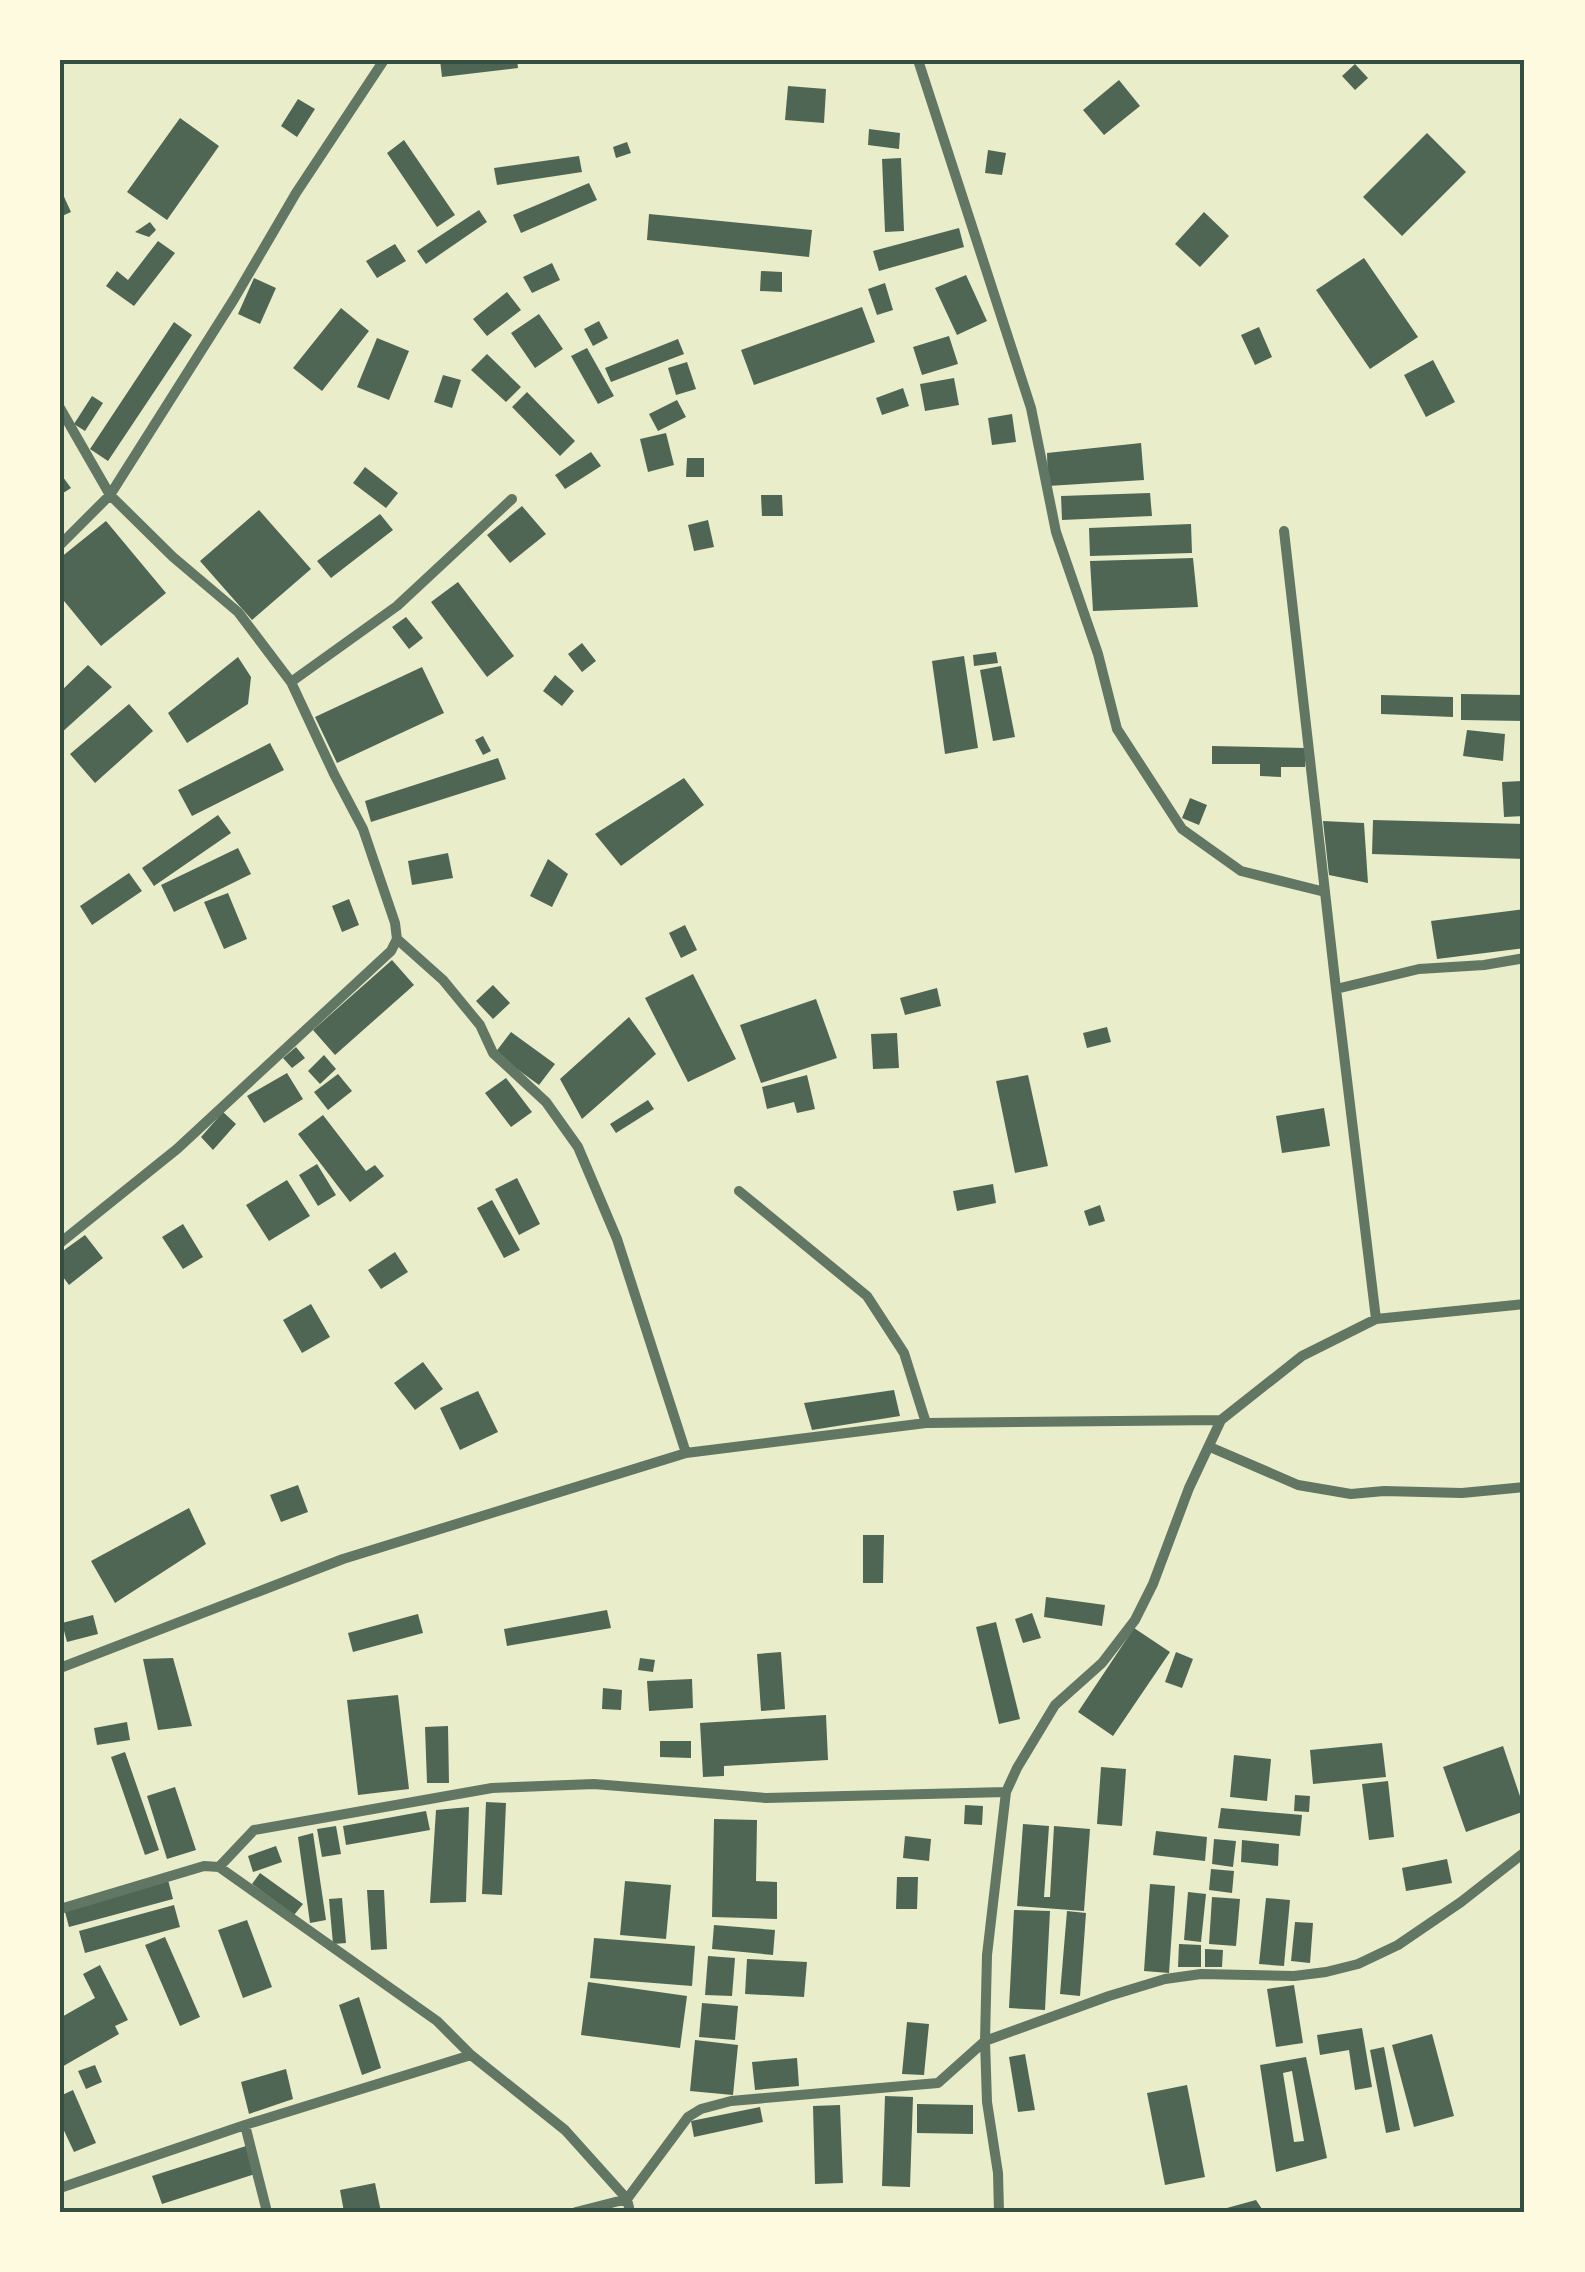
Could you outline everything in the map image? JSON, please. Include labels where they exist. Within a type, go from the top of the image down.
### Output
[{"type":"street","points":[[60,545],[110,495],[296,194],[384,60]]},
{"type":"street","points":[[918,60],[1031,408],[1056,532],[1098,654],[1118,729],[1182,829],[1240,871],[1325,892]]},
{"type":"street","points":[[60,408],[110,495],[173,557],[238,612],[291,682],[363,829],[398,939],[392,952],[177,1149],[60,1243]]},
{"type":"street","points":[[291,682],[397,606],[512,499]]},
{"type":"street","points":[[1284,531],[1376,1318]]},
{"type":"street","points":[[398,939],[443,980],[480,1025],[493,1053],[546,1102],[578,1147],[617,1239],[686,1454]]},
{"type":"street","points":[[1336,989],[1418,969],[1525,958]]},
{"type":"street","points":[[739,1191],[868,1296],[904,1353],[926,1423]]},
{"type":"street","points":[[999,2212],[998,2173],[987,2102],[987,1954],[1006,1792],[1018,1768],[1056,1705],[1102,1662],[1135,1620],[1153,1584],[1188,1488],[1221,1420],[1302,1356],[1376,1318],[1525,1304]]},
{"type":"street","points":[[60,1668],[343,1559],[686,1454],[926,1423],[1221,1420]]},
{"type":"street","points":[[1210,1446],[1298,1485],[1351,1494],[1462,1493],[1525,1487]]},
{"type":"street","points":[[219,1866],[254,1830],[492,1788],[594,1784],[766,1798],[1006,1792]]},
{"type":"street","points":[[576,2212],[627,2199],[688,2117],[701,2109],[731,2101],[938,2083],[985,2041],[1165,1979],[1201,1974],[1294,1976],[1358,1964],[1398,1945],[1525,1852]]},
{"type":"street","points":[[61,1904],[204,1866],[219,1866],[437,2020],[472,2056],[565,2130],[627,2199],[630,2212]]},
{"type":"street","points":[[60,2188],[472,2056]]},
{"type":"street","points":[[246,2126],[267,2212]]},
{"type":"building","points":[[440,60],[517,60],[518,68],[442,77]]},
{"type":"building","points":[[1355,64],[1368,78],[1355,90],[1342,76]]},
{"type":"building","points":[[1119,80],[1140,106],[1104,135],[1083,110]]},
{"type":"building","points":[[788,86],[826,89],[824,123],[785,120]]},
{"type":"building","points":[[298,99],[315,109],[297,137],[281,126]]},
{"type":"building","points":[[180,118],[219,146],[167,220],[127,192]]},
{"type":"building","points":[[869,129],[900,133],[899,149],[868,145]]},
{"type":"building","points":[[1427,133],[1466,172],[1402,236],[1363,197]]},
{"type":"building","points":[[404,140],[455,215],[437,227],[387,153]]},
{"type":"building","points":[[627,142],[631,153],[616,158],[613,147]]},
{"type":"building","points":[[988,150],[1006,153],[1002,175],[985,173]]},
{"type":"building","points":[[579,156],[582,172],[497,185],[494,168]]},
{"type":"building","points":[[901,158],[904,231],[885,232],[882,159]]},
{"type":"building","points":[[589,183],[597,200],[521,233],[513,215]]},
{"type":"building","points":[[60,188],[71,212],[60,217]]},
{"type":"building","points":[[479,210],[487,222],[426,264],[417,251]]},
{"type":"building","points":[[1204,212],[1229,236],[1200,267],[1175,244]]},
{"type":"building","points":[[649,214],[812,230],[809,257],[647,240]]},
{"type":"building","points":[[150,222],[156,230],[149,237],[135,232]]},
{"type":"building","points":[[959,228],[964,247],[879,271],[873,251]]},
{"type":"building","points":[[158,241],[175,253],[134,306],[106,286],[117,271],[128,280]]},
{"type":"building","points":[[395,244],[406,261],[377,278],[366,261]]},
{"type":"building","points":[[1364,258],[1418,337],[1370,369],[1316,290]]},
{"type":"building","points":[[552,263],[560,280],[532,293],[523,277]]},
{"type":"building","points":[[761,271],[782,272],[782,292],[760,291]]},
{"type":"building","points":[[966,275],[987,321],[957,335],[935,288]]},
{"type":"building","points":[[254,278],[276,288],[260,324],[238,314]]},
{"type":"building","points":[[885,283],[893,310],[877,315],[868,289]]},
{"type":"building","points":[[507,292],[521,310],[487,336],[473,319]]},
{"type":"building","points":[[862,307],[875,342],[754,385],[741,350]]},
{"type":"building","points":[[341,308],[369,331],[322,391],[293,368]]},
{"type":"building","points":[[539,314],[563,349],[535,368],[511,333]]},
{"type":"building","points":[[599,321],[608,338],[593,346],[584,329]]},
{"type":"building","points":[[174,322],[192,335],[108,461],[90,449]]},
{"type":"building","points":[[1259,327],[1272,357],[1255,365],[1241,335]]},
{"type":"building","points":[[949,336],[958,364],[922,375],[913,347]]},
{"type":"building","points":[[377,338],[409,351],[389,400],[357,387]]},
{"type":"building","points":[[678,339],[684,354],[611,382],[605,368]]},
{"type":"building","points":[[587,348],[614,396],[598,404],[571,356]]},
{"type":"building","points":[[487,354],[521,387],[506,402],[471,370]]},
{"type":"building","points":[[1433,360],[1455,402],[1426,417],[1404,375]]},
{"type":"building","points":[[687,362],[696,389],[676,395],[668,368]]},
{"type":"building","points":[[443,375],[461,380],[452,408],[434,402]]},
{"type":"building","points":[[954,378],[959,405],[925,411],[920,384]]},
{"type":"building","points":[[903,388],[909,406],[882,415],[876,398]]},
{"type":"building","points":[[527,392],[575,441],[560,456],[512,407]]},
{"type":"building","points":[[92,396],[103,403],[85,431],[74,424]]},
{"type":"building","points":[[677,400],[686,417],[658,431],[649,414]]},
{"type":"building","points":[[1012,414],[1016,442],[992,445],[988,418]]},
{"type":"building","points":[[666,433],[674,465],[648,472],[640,439]]},
{"type":"building","points":[[1141,443],[1144,480],[1048,486],[1047,453]]},
{"type":"building","points":[[591,452],[601,466],[565,489],[555,475]]},
{"type":"building","points":[[687,458],[704,458],[704,477],[686,477]]},
{"type":"building","points":[[365,467],[398,493],[386,508],[353,483]]},
{"type":"building","points":[[60,473],[71,488],[60,495]]},
{"type":"building","points":[[1150,493],[1152,516],[1062,520],[1061,496]]},
{"type":"building","points":[[761,495],[782,495],[783,516],[762,516]]},
{"type":"building","points":[[522,506],[546,534],[510,563],[487,535]]},
{"type":"building","points":[[259,510],[311,569],[252,620],[200,561]]},
{"type":"building","points":[[380,514],[393,530],[331,578],[317,561]]},
{"type":"building","points":[[708,520],[714,547],[694,551],[688,525]]},
{"type":"building","points":[[106,521],[166,593],[101,646],[60,596],[60,558]]},
{"type":"building","points":[[1191,524],[1192,553],[1090,556],[1089,528]]},
{"type":"building","points":[[1193,558],[1198,607],[1093,611],[1090,561]]},
{"type":"building","points":[[458,582],[514,656],[487,677],[431,602]]},
{"type":"building","points":[[406,617],[423,638],[409,649],[392,627]]},
{"type":"building","points":[[582,643],[596,661],[582,672],[568,654]]},
{"type":"building","points":[[996,652],[998,663],[974,666],[973,655]]},
{"type":"building","points":[[964,656],[978,748],[945,754],[932,661]]},
{"type":"building","points":[[238,657],[251,677],[248,704],[187,743],[168,713]]},
{"type":"building","points":[[88,665],[112,687],[60,734],[60,692]]},
{"type":"building","points":[[1001,666],[1015,737],[993,741],[980,670]]},
{"type":"building","points":[[422,667],[444,713],[337,763],[315,717]]},
{"type":"building","points":[[555,675],[574,691],[562,706],[543,691]]},
{"type":"building","points":[[1461,694],[1525,695],[1525,721],[1461,720]]},
{"type":"building","points":[[1381,695],[1453,697],[1453,717],[1381,714]]},
{"type":"building","points":[[129,704],[153,731],[95,783],[70,754]]},
{"type":"building","points":[[1467,730],[1505,734],[1503,761],[1463,756]]},
{"type":"building","points":[[483,736],[491,751],[483,755],[475,740]]},
{"type":"building","points":[[270,743],[284,770],[192,816],[178,790]]},
{"type":"building","points":[[1212,746],[1306,748],[1305,767],[1281,767],[1281,777],[1260,776],[1260,764],[1212,764]]},
{"type":"building","points":[[498,758],[506,779],[371,822],[365,801]]},
{"type":"building","points":[[684,778],[704,805],[621,866],[595,834]]},
{"type":"building","points":[[1522,781],[1524,816],[1504,817],[1502,782]]},
{"type":"building","points":[[1190,798],[1207,805],[1199,825],[1182,818]]},
{"type":"building","points":[[218,815],[231,833],[154,886],[142,868]]},
{"type":"building","points":[[1373,820],[1525,824],[1525,859],[1372,854]]},
{"type":"building","points":[[1323,821],[1364,823],[1368,883],[1329,875]]},
{"type":"building","points":[[238,848],[251,874],[174,912],[161,885]]},
{"type":"building","points":[[448,853],[453,878],[412,885],[408,861]]},
{"type":"building","points":[[548,859],[568,874],[552,907],[530,896]]},
{"type":"building","points":[[129,873],[142,891],[92,925],[80,906]]},
{"type":"building","points":[[228,893],[247,939],[224,949],[204,902]]},
{"type":"building","points":[[349,899],[359,925],[342,932],[332,906]]},
{"type":"building","points":[[1525,909],[1525,948],[1437,959],[1431,921]]},
{"type":"building","points":[[685,925],[697,950],[681,958],[669,933]]},
{"type":"building","points":[[392,960],[414,985],[335,1055],[313,1030]]},
{"type":"building","points":[[693,974],[736,1059],[688,1082],[645,998]]},
{"type":"building","points":[[493,985],[510,1003],[493,1019],[476,1001]]},
{"type":"building","points":[[937,988],[941,1006],[905,1015],[900,998]]},
{"type":"building","points":[[816,999],[837,1058],[761,1083],[740,1025]]},
{"type":"building","points":[[629,1017],[656,1054],[582,1119],[560,1079]]},
{"type":"building","points":[[1107,1027],[1111,1042],[1087,1048],[1083,1033]]},
{"type":"building","points":[[511,1032],[555,1064],[539,1085],[495,1053]]},
{"type":"building","points":[[897,1033],[899,1068],[873,1069],[871,1034]]},
{"type":"building","points":[[296,1047],[305,1058],[292,1068],[283,1058]]},
{"type":"building","points":[[324,1055],[336,1069],[320,1084],[308,1071]]},
{"type":"building","points":[[287,1073],[303,1099],[264,1123],[247,1096]]},
{"type":"building","points":[[338,1074],[352,1091],[328,1110],[314,1092]]},
{"type":"building","points":[[807,1075],[815,1109],[797,1113],[794,1102],[767,1109],[762,1087]]},
{"type":"building","points":[[1028,1075],[1048,1166],[1015,1173],[996,1081]]},
{"type":"building","points":[[506,1078],[532,1112],[511,1127],[485,1093]]},
{"type":"building","points":[[648,1100],[654,1109],[616,1133],[610,1124]]},
{"type":"building","points":[[1324,1108],[1330,1146],[1282,1153],[1276,1116]]},
{"type":"building","points":[[223,1112],[236,1124],[213,1150],[201,1137]]},
{"type":"building","points":[[323,1115],[366,1171],[375,1165],[384,1176],[350,1202],[298,1134]]},
{"type":"building","points":[[317,1164],[336,1195],[318,1206],[299,1175]]},
{"type":"building","points":[[517,1178],[540,1224],[519,1235],[495,1189]]},
{"type":"building","points":[[287,1180],[310,1216],[269,1241],[246,1205]]},
{"type":"building","points":[[993,1184],[996,1203],[957,1211],[953,1191]]},
{"type":"building","points":[[492,1200],[520,1250],[504,1258],[477,1208]]},
{"type":"building","points":[[1100,1205],[1105,1221],[1089,1226],[1084,1211]]},
{"type":"building","points":[[183,1224],[203,1257],[183,1269],[162,1237]]},
{"type":"building","points":[[85,1235],[103,1258],[69,1285],[60,1273],[60,1253]]},
{"type":"building","points":[[395,1252],[408,1272],[381,1289],[368,1270]]},
{"type":"building","points":[[311,1304],[330,1337],[302,1353],[283,1320]]},
{"type":"building","points":[[423,1362],[443,1389],[415,1410],[394,1383]]},
{"type":"building","points":[[894,1390],[900,1416],[812,1430],[804,1403]]},
{"type":"building","points":[[478,1391],[498,1432],[460,1450],[440,1408]]},
{"type":"building","points":[[298,1485],[308,1512],[281,1522],[270,1495]]},
{"type":"building","points":[[189,1508],[206,1544],[115,1603],[91,1561]]},
{"type":"building","points":[[863,1535],[884,1535],[883,1583],[863,1583]]},
{"type":"building","points":[[1046,1597],[1105,1605],[1102,1626],[1044,1617]]},
{"type":"building","points":[[607,1610],[611,1628],[507,1646],[504,1629]]},
{"type":"building","points":[[1032,1613],[1041,1638],[1023,1643],[1015,1619]]},
{"type":"building","points":[[418,1614],[423,1633],[353,1652],[348,1633]]},
{"type":"building","points":[[93,1615],[98,1634],[67,1642],[62,1623]]},
{"type":"building","points":[[996,1622],[1020,1719],[999,1724],[976,1627]]},
{"type":"building","points":[[1134,1628],[1170,1652],[1113,1736],[1078,1712]]},
{"type":"building","points":[[781,1652],[785,1709],[761,1711],[757,1654]]},
{"type":"building","points":[[1176,1652],[1193,1659],[1182,1688],[1165,1682]]},
{"type":"building","points":[[173,1658],[192,1726],[158,1730],[143,1659]]},
{"type":"building","points":[[640,1658],[655,1660],[653,1672],[638,1670]]},
{"type":"building","points":[[692,1679],[693,1708],[649,1711],[647,1681]]},
{"type":"building","points":[[603,1688],[622,1690],[621,1710],[602,1709]]},
{"type":"building","points":[[398,1695],[409,1789],[358,1795],[347,1700]]},
{"type":"building","points":[[826,1715],[828,1760],[724,1766],[724,1776],[703,1777],[700,1723]]},
{"type":"building","points":[[127,1722],[130,1740],[97,1745],[94,1728]]},
{"type":"building","points":[[448,1726],[449,1783],[427,1783],[425,1727]]},
{"type":"building","points":[[660,1741],[691,1741],[691,1758],[660,1757]]},
{"type":"building","points":[[1382,1743],[1386,1777],[1313,1784],[1310,1750]]},
{"type":"building","points":[[1503,1746],[1525,1811],[1466,1832],[1443,1767]]},
{"type":"building","points":[[125,1752],[159,1850],[145,1855],[111,1757]]},
{"type":"building","points":[[1234,1755],[1271,1759],[1267,1801],[1230,1797]]},
{"type":"building","points":[[1101,1767],[1126,1769],[1122,1826],[1097,1824]]},
{"type":"building","points":[[1388,1781],[1394,1837],[1369,1840],[1362,1784]]},
{"type":"building","points":[[175,1787],[196,1850],[167,1859],[147,1796]]},
{"type":"building","points":[[1295,1795],[1310,1796],[1309,1812],[1294,1811]]},
{"type":"building","points":[[486,1802],[506,1803],[502,1895],[482,1894]]},
{"type":"building","points":[[965,1805],[983,1806],[982,1825],[964,1824]]},
{"type":"building","points":[[469,1807],[466,1902],[430,1903],[436,1810]]},
{"type":"building","points":[[1221,1808],[1302,1815],[1300,1836],[1218,1828]]},
{"type":"building","points":[[426,1811],[430,1830],[346,1845],[343,1826]]},
{"type":"building","points":[[714,1819],[757,1820],[756,1881],[777,1882],[777,1919],[712,1917]]},
{"type":"building","points":[[1023,1824],[1049,1826],[1044,1897],[1050,1897],[1054,1826],[1090,1829],[1084,1911],[1017,1906]]},
{"type":"building","points":[[336,1826],[341,1854],[322,1857],[317,1829]]},
{"type":"building","points":[[1156,1831],[1207,1837],[1205,1861],[1153,1855]]},
{"type":"building","points":[[313,1833],[326,1920],[310,1923],[298,1837]]},
{"type":"building","points":[[905,1836],[931,1839],[929,1861],[903,1858]]},
{"type":"building","points":[[1214,1839],[1236,1841],[1233,1867],[1212,1864]]},
{"type":"building","points":[[1242,1840],[1279,1844],[1278,1866],[1241,1862]]},
{"type":"building","points":[[276,1846],[282,1862],[253,1872],[248,1856]]},
{"type":"building","points":[[1447,1859],[1452,1883],[1406,1891],[1402,1868]]},
{"type":"building","points":[[1211,1869],[1234,1871],[1232,1893],[1209,1890]]},
{"type":"building","points":[[260,1873],[303,1904],[294,1915],[252,1884]]},
{"type":"building","points":[[897,1877],[918,1877],[917,1909],[896,1909]]},
{"type":"building","points":[[168,1880],[173,1899],[69,1927],[64,1908]]},
{"type":"building","points":[[625,1881],[671,1885],[666,1939],[620,1935]]},
{"type":"building","points":[[1150,1884],[1175,1886],[1169,1973],[1144,1971]]},
{"type":"building","points":[[367,1890],[384,1890],[387,1949],[371,1950]]},
{"type":"building","points":[[1188,1892],[1206,1894],[1201,1942],[1184,1940]]},
{"type":"building","points":[[1212,1897],[1240,1899],[1236,1946],[1209,1944]]},
{"type":"building","points":[[342,1898],[346,1943],[333,1944],[329,1899]]},
{"type":"building","points":[[1266,1898],[1290,1900],[1284,1966],[1259,1964]]},
{"type":"building","points":[[174,1905],[180,1927],[85,1953],[79,1931]]},
{"type":"building","points":[[1014,1910],[1050,1911],[1045,2010],[1009,2008]]},
{"type":"building","points":[[1067,1911],[1086,1913],[1080,1996],[1060,1994]]},
{"type":"building","points":[[247,1920],[272,1987],[243,1998],[218,1930]]},
{"type":"building","points":[[1295,1922],[1313,1923],[1310,1963],[1291,1961]]},
{"type":"building","points":[[714,1925],[775,1930],[773,1955],[712,1949]]},
{"type":"building","points":[[165,1937],[200,2017],[180,2026],[145,1945]]},
{"type":"building","points":[[594,1938],[695,1946],[692,1986],[590,1978]]},
{"type":"building","points":[[1179,1944],[1201,1945],[1201,1967],[1178,1967]]},
{"type":"building","points":[[1205,1949],[1223,1950],[1222,1967],[1205,1967]]},
{"type":"building","points":[[708,1956],[735,1958],[732,1996],[705,1995]]},
{"type":"building","points":[[747,1959],[807,1962],[804,1997],[745,1994]]},
{"type":"building","points":[[100,1965],[128,2020],[115,2026],[119,2034],[60,2068],[60,2018],[95,1998],[83,1974]]},
{"type":"building","points":[[588,1982],[687,1996],[680,2048],[581,2035]]},
{"type":"building","points":[[1294,1985],[1303,2043],[1276,2047],[1267,1989]]},
{"type":"building","points":[[359,1997],[381,2068],[362,2075],[339,2005]]},
{"type":"building","points":[[702,2003],[738,2006],[735,2040],[699,2037]]},
{"type":"building","points":[[907,2022],[929,2024],[924,2075],[902,2074]]},
{"type":"building","points":[[1362,2028],[1372,2087],[1355,2090],[1349,2050],[1320,2055],[1317,2035]]},
{"type":"building","points":[[1432,2034],[1454,2116],[1414,2127],[1392,2045]]},
{"type":"building","points":[[695,2040],[738,2045],[733,2095],[690,2091]]},
{"type":"building","points":[[1384,2047],[1400,2130],[1386,2133],[1370,2050]]},
{"type":"building","points":[[1025,2054],[1035,2110],[1018,2112],[1009,2057]]},
{"type":"building","points":[[1306,2057],[1327,2158],[1276,2172],[1260,2065]],"holes":[[[1292,2071],[1304,2141],[1294,2142],[1283,2073]]]},
{"type":"building","points":[[797,2058],[799,2086],[755,2090],[752,2062]]},
{"type":"building","points":[[95,2065],[102,2082],[86,2089],[78,2071]]},
{"type":"building","points":[[286,2069],[293,2099],[249,2114],[241,2082]]},
{"type":"building","points":[[1187,2085],[1205,2177],[1165,2185],[1147,2093]]},
{"type":"building","points":[[73,2090],[96,2143],[74,2152],[60,2122],[60,2096]]},
{"type":"building","points":[[885,2096],[913,2097],[910,2187],[882,2186]]},
{"type":"building","points":[[917,2104],[973,2105],[973,2134],[917,2133]]},
{"type":"building","points":[[840,2105],[843,2183],[815,2184],[813,2106]]},
{"type":"building","points":[[760,2107],[763,2122],[694,2137],[691,2121]]},
{"type":"building","points":[[246,2146],[255,2174],[162,2204],[152,2176]]},
{"type":"building","points":[[375,2183],[381,2212],[344,2212],[340,2190]]},
{"type":"building","points":[[1256,2200],[1264,2212],[1216,2212],[1216,2211]]}]
